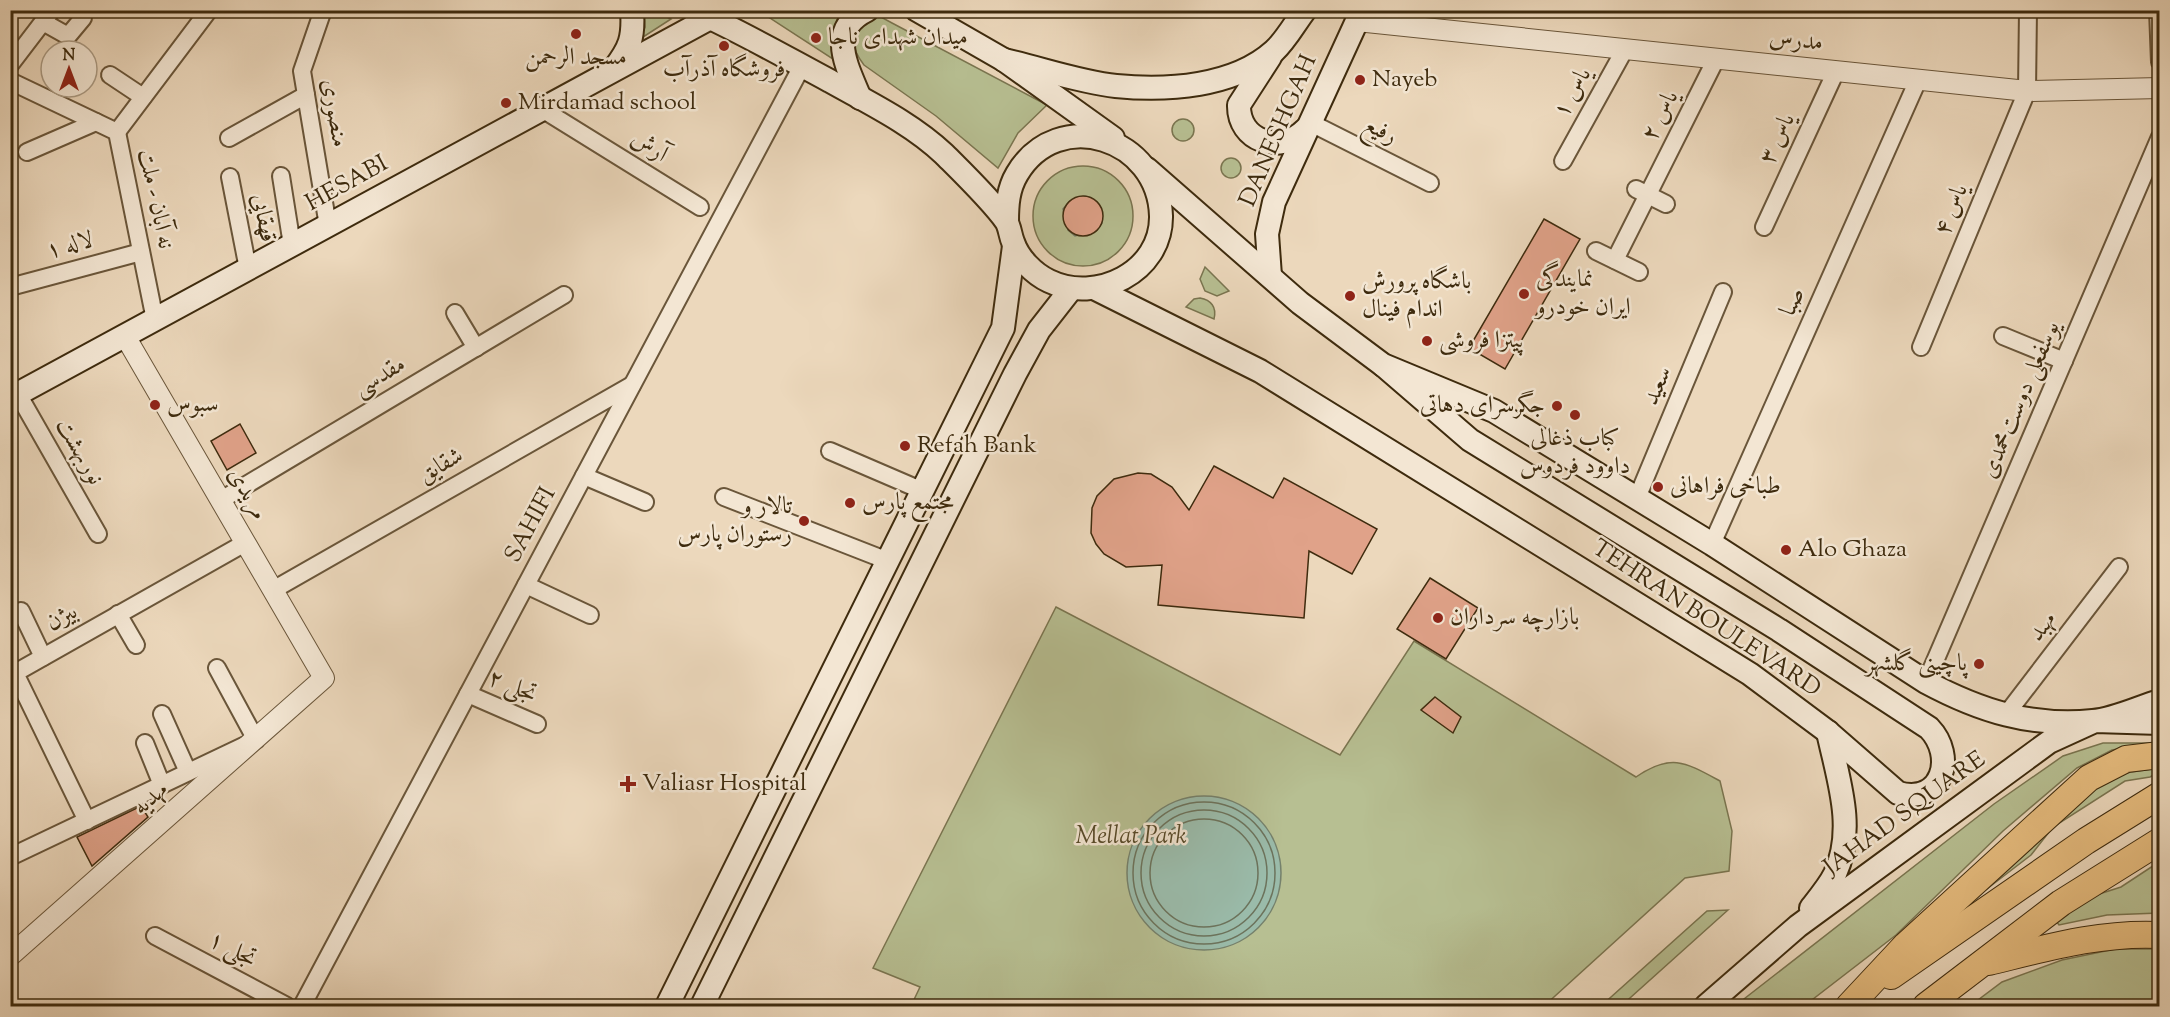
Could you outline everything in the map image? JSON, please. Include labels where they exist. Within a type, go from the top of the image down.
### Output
[{"type":"main road","points":[[612,71],[629,48],[633,27],[632,10]]},
{"type":"main road","points":[[860,98],[845,62],[842,44],[845,30],[855,16],[867,10]]},
{"type":"main road","points":[[917,10],[1004,60],[1129,150],[1147,169],[1158,192],[1160,210],[1155,244],[1140,265],[1120,281],[1096,289],[1071,289],[1048,281],[1034,271],[1014,246],[1007,222],[1008,197],[1017,174],[1033,155],[1054,142],[1079,136],[1105,139],[1129,150]]},
{"type":"main road","name":"DANESHGAH","points":[[1004,60],[1114,86],[1145,88],[1200,84],[1223,78],[1250,66],[1274,51],[1305,10]]},
{"type":"main road","points":[[704,13],[896,119],[943,154],[1007,222]]},
{"type":"main road","name":"HESABI","points":[[14,396],[612,71],[704,13]]},
{"type":"main road","name":"DANESHGAH","points":[[1270,276],[1267,234],[1269,217],[1307,126],[1360,16]]},
{"type":"main road","points":[[1274,51],[1239,105],[1242,126],[1264,143],[1298,137],[1307,126]]},
{"type":"main road","name":"TEHRAN BOULEVARD","points":[[1096,289],[1260,371],[1750,674],[1828,732],[1898,793],[1911,796],[1924,794],[1941,775],[1944,762],[1942,749],[1937,736],[1929,728],[1779,630],[1470,440],[1383,365],[1300,303],[1147,169]]},
{"type":"main road","points":[[668,1006],[1003,328],[1014,246]]},
{"type":"main road","points":[[702,1006],[1033,341],[1071,289]]},
{"type":"main road","points":[[1003,328],[1033,341]]},
{"type":"main road","name":"TEHRAN BOULEVARD","points":[[1383,365],[1494,411],[1712,544],[1926,682],[1960,700],[2005,716],[2038,720],[2095,721]]},
{"type":"main road","points":[[2095,721],[2160,701]]},
{"type":"main road","name":"JAHAD SQUARE","points":[[1706,1006],[1798,926],[2049,742],[2095,721],[2160,723]]},
{"type":"main road","points":[[1798,926],[1834,876],[1845,847],[1845,815],[1828,732]]},
{"type":"main road","points":[[1849,1006],[1906,945],[2090,778],[2126,759],[2160,755]]},
{"type":"main road","points":[[1849,1006],[2037,874],[2160,795]]},
{"type":"main road","points":[[1926,1006],[2061,903],[2160,841]]},
{"type":"main road","points":[[1983,964],[2096,938],[2130,933],[2160,935]]},
{"type":"street","points":[[117,132],[209,10]]},
{"type":"street","name":"منصوری","points":[[323,10],[302,70],[327,226]]},
{"type":"street","points":[[2027,91],[2028,10]]},
{"type":"street","points":[[2158,10],[2160,62]]},
{"type":"street","points":[[13,57],[47,16],[68,36],[82,18]]},
{"type":"street","name":"مدرس","points":[[1360,16],[1625,49],[2027,91],[2160,88]]},
{"type":"street","name":"یاس ۱","points":[[1563,160],[1625,49]]},
{"type":"street","name":"یاس ۲","points":[[1616,260],[1642,192],[1716,59]]},
{"type":"street","name":"SAHIFI","points":[[302,1006],[802,66]]},
{"type":"street","name":"یاس ۳","points":[[1764,226],[1836,71]]},
{"type":"street","points":[[110,75],[143,97]]},
{"type":"street","name":"صبا","points":[[1712,544],[1918,80]]},
{"type":"street","name":"نه آبان - ملت","points":[[10,81],[117,132],[155,320]]},
{"type":"street","name":"یاس ۴","points":[[1921,347],[2027,91]]},
{"type":"street","points":[[229,138],[306,96]]},
{"type":"street","name":"آرش","points":[[542,109],[700,207]]},
{"type":"street","points":[[27,152],[96,122]]},
{"type":"street","name":"رفیع","points":[[1307,126],[1430,183]]},
{"type":"street","name":"یوسفعلی دوست‌محمدی","points":[[1926,682],[2160,137]]},
{"type":"street","points":[[281,176],[292,245]]},
{"type":"street","name":"قهقایی","points":[[230,177],[248,269]]},
{"type":"street","points":[[1642,192],[1666,204]]},
{"type":"street","points":[[1596,250],[1639,272]]},
{"type":"street","name":"لاله ۱","points":[[10,286],[141,252]]},
{"type":"street","name":"سعید","points":[[1637,498],[1723,292]]},
{"type":"street","name":"مقدسی","points":[[221,500],[564,295]]},
{"type":"street","points":[[455,314],[476,348]]},
{"type":"street","name":"مریدی","points":[[125,336],[324,678]]},
{"type":"street","points":[[2003,336],[2064,361]]},
{"type":"street","name":"شقایق","points":[[273,590],[633,384]]},
{"type":"street","name":"نوربهشت","points":[[14,396],[98,534]]},
{"type":"street","points":[[830,451],[923,491]]},
{"type":"street","points":[[584,476],[645,502]]},
{"type":"street","points":[[724,497],[888,561]]},
{"type":"street","name":"بیژن","points":[[87,821],[15,673],[245,543]]},
{"type":"street","name":"مهبد","points":[[2005,716],[2119,567]]},
{"type":"street","points":[[526,585],[590,615]]},
{"type":"street","points":[[21,611],[43,657]]},
{"type":"street","points":[[118,614],[136,645]]},
{"type":"street","points":[[10,857],[256,740],[217,668]]},
{"type":"street","name":"مهدیه","points":[[10,956],[324,678]]},
{"type":"street","name":"تجلی ۲","points":[[468,694],[537,724]]},
{"type":"street","points":[[162,714],[189,772]]},
{"type":"street","points":[[145,743],[162,785]]},
{"type":"street","name":"تجلی ١","points":[[155,936],[287,1006]]},
{"type":"green space","points":[[644,11],[654,11],[671,19],[640,39],[645,27]]},
{"type":"green space","name":"میدان شهدای ناجا","points":[[759,11],[843,11],[834,30],[835,49],[839,63]]},
{"type":"green space","points":[[870,17],[881,17],[1047,105],[1018,133],[998,168],[936,116],[864,65],[856,51],[854,40],[859,29]]},
{"type":"green space","points":[[1183,119],[1191,122],[1194,130],[1191,138],[1183,141],[1175,138],[1172,130],[1175,122]]},
{"type":"green space","points":[[1231,158],[1238,161],[1241,168],[1238,175],[1231,178],[1224,175],[1221,168],[1224,161]]},
{"type":"green space","points":[[1083,166],[1102,170],[1118,181],[1129,197],[1133,216],[1129,235],[1118,251],[1102,262],[1083,266],[1064,262],[1048,251],[1037,235],[1033,216],[1037,197],[1048,181],[1064,170]]},
{"type":"green space","points":[[1205,267],[1229,291],[1217,296],[1205,291],[1200,279]]},
{"type":"green space","points":[[1200,298],[1212,305],[1215,311],[1214,319],[1186,307],[1194,299]]},
{"type":"green space","name":"Mellat Park","points":[[1056,607],[1340,755],[1414,641],[1636,777],[1659,765],[1678,763],[1697,769],[1720,781],[1732,831],[1729,871],[1685,878],[1544,1006],[911,1006],[920,987],[873,968]]},
{"type":"green space","points":[[2103,743],[2155,743],[2112,750],[2077,768],[2003,831],[1896,935],[1804,1006],[1735,1006],[1994,804],[2063,756]]},
{"type":"green space","points":[[2152,769],[2159,772],[2150,777],[2125,781],[2053,827],[2031,855],[1953,915],[2085,793],[2125,773]]},
{"type":"green space","points":[[2159,862],[2159,913],[2107,915],[2059,925],[2056,921],[2093,896],[2121,887]]},
{"type":"green space","points":[[1728,910],[1621,1006],[1601,1006],[1707,911]]},
{"type":"green space","points":[[2115,949],[2159,949],[2159,1006],[1970,1006],[2002,982],[2062,960]]},
{"type":"water","points":[[1085,196],[1093,199],[1099,206],[1102,223],[1096,231],[1075,236],[1068,230],[1063,209],[1070,201]]},
{"type":"water","points":[[1204,796],[1233,802],[1247,809],[1258,819],[1268,830],[1275,844],[1281,873],[1275,902],[1268,916],[1258,927],[1247,937],[1233,944],[1204,950],[1175,944],[1161,937],[1150,927],[1140,916],[1133,902],[1127,873],[1133,844],[1140,830],[1150,819],[1161,809],[1175,802]]},
{"type":"building","points":[[1083,196],[1091,197],[1097,202],[1102,208],[1102,224],[1097,230],[1091,235],[1083,236],[1075,235],[1069,230],[1064,224],[1063,216],[1064,208],[1069,202],[1075,197]]},
{"type":"building","name":"نمایندگی ایران خودرو","points":[[1544,219],[1580,239],[1505,369],[1469,348]]},
{"type":"building","points":[[240,424],[256,453],[227,470],[211,441]]},
{"type":"building","points":[[1214,466],[1273,498],[1284,478],[1377,529],[1352,574],[1309,551],[1304,618],[1158,605],[1162,565],[1126,567],[1104,554],[1096,544],[1091,533],[1092,508],[1097,496],[1114,479],[1138,473],[1151,474],[1172,487],[1189,510]]},
{"type":"building","name":"بازارچه سرداران","points":[[1430,578],[1478,608],[1446,659],[1397,629]]},
{"type":"building","points":[[1435,697],[1461,717],[1453,733],[1421,710]]},
{"type":"building","points":[[141,806],[148,817],[92,866],[77,837]]},
{"type":"place","name":"مسجد الرحمن","points":[[576,34]]},
{"type":"place","name":"میدان شهدای ناجا","points":[[816,38]]},
{"type":"place","name":"فروشگاه آذرآب","points":[[724,46]]},
{"type":"place","name":"Nayeb","points":[[1360,80]]},
{"type":"place","name":"Mirdamad school","points":[[506,103]]},
{"type":"place","name":"نمایندگی ایران خودرو","points":[[1524,294]]},
{"type":"place","name":"باشگاه پرورش اندام فینال","points":[[1350,296]]},
{"type":"place","name":"پیتزا فروشی","points":[[1427,341]]},
{"type":"place","name":"سبوس","points":[[155,405]]},
{"type":"place","name":"جگرسرای دهاتی","points":[[1557,406]]},
{"type":"place","name":"کباب ذغالی داوود فردوس","points":[[1575,415]]},
{"type":"place","name":"Refah Bank","points":[[905,446]]},
{"type":"place","name":"طباخی فراهانی","points":[[1658,487]]},
{"type":"place","name":"مجتمع پارس","points":[[850,503]]},
{"type":"place","name":"تالار و رستوران پارس","points":[[804,521]]},
{"type":"place","name":"Alo Ghaza","points":[[1786,550]]},
{"type":"place","name":"بازارچه سرداران","points":[[1438,618]]},
{"type":"place","name":"پاچینی گلشهر","points":[[1979,664]]},
{"type":"place","name":"Valiasr Hospital","points":[[628,784]]}]
